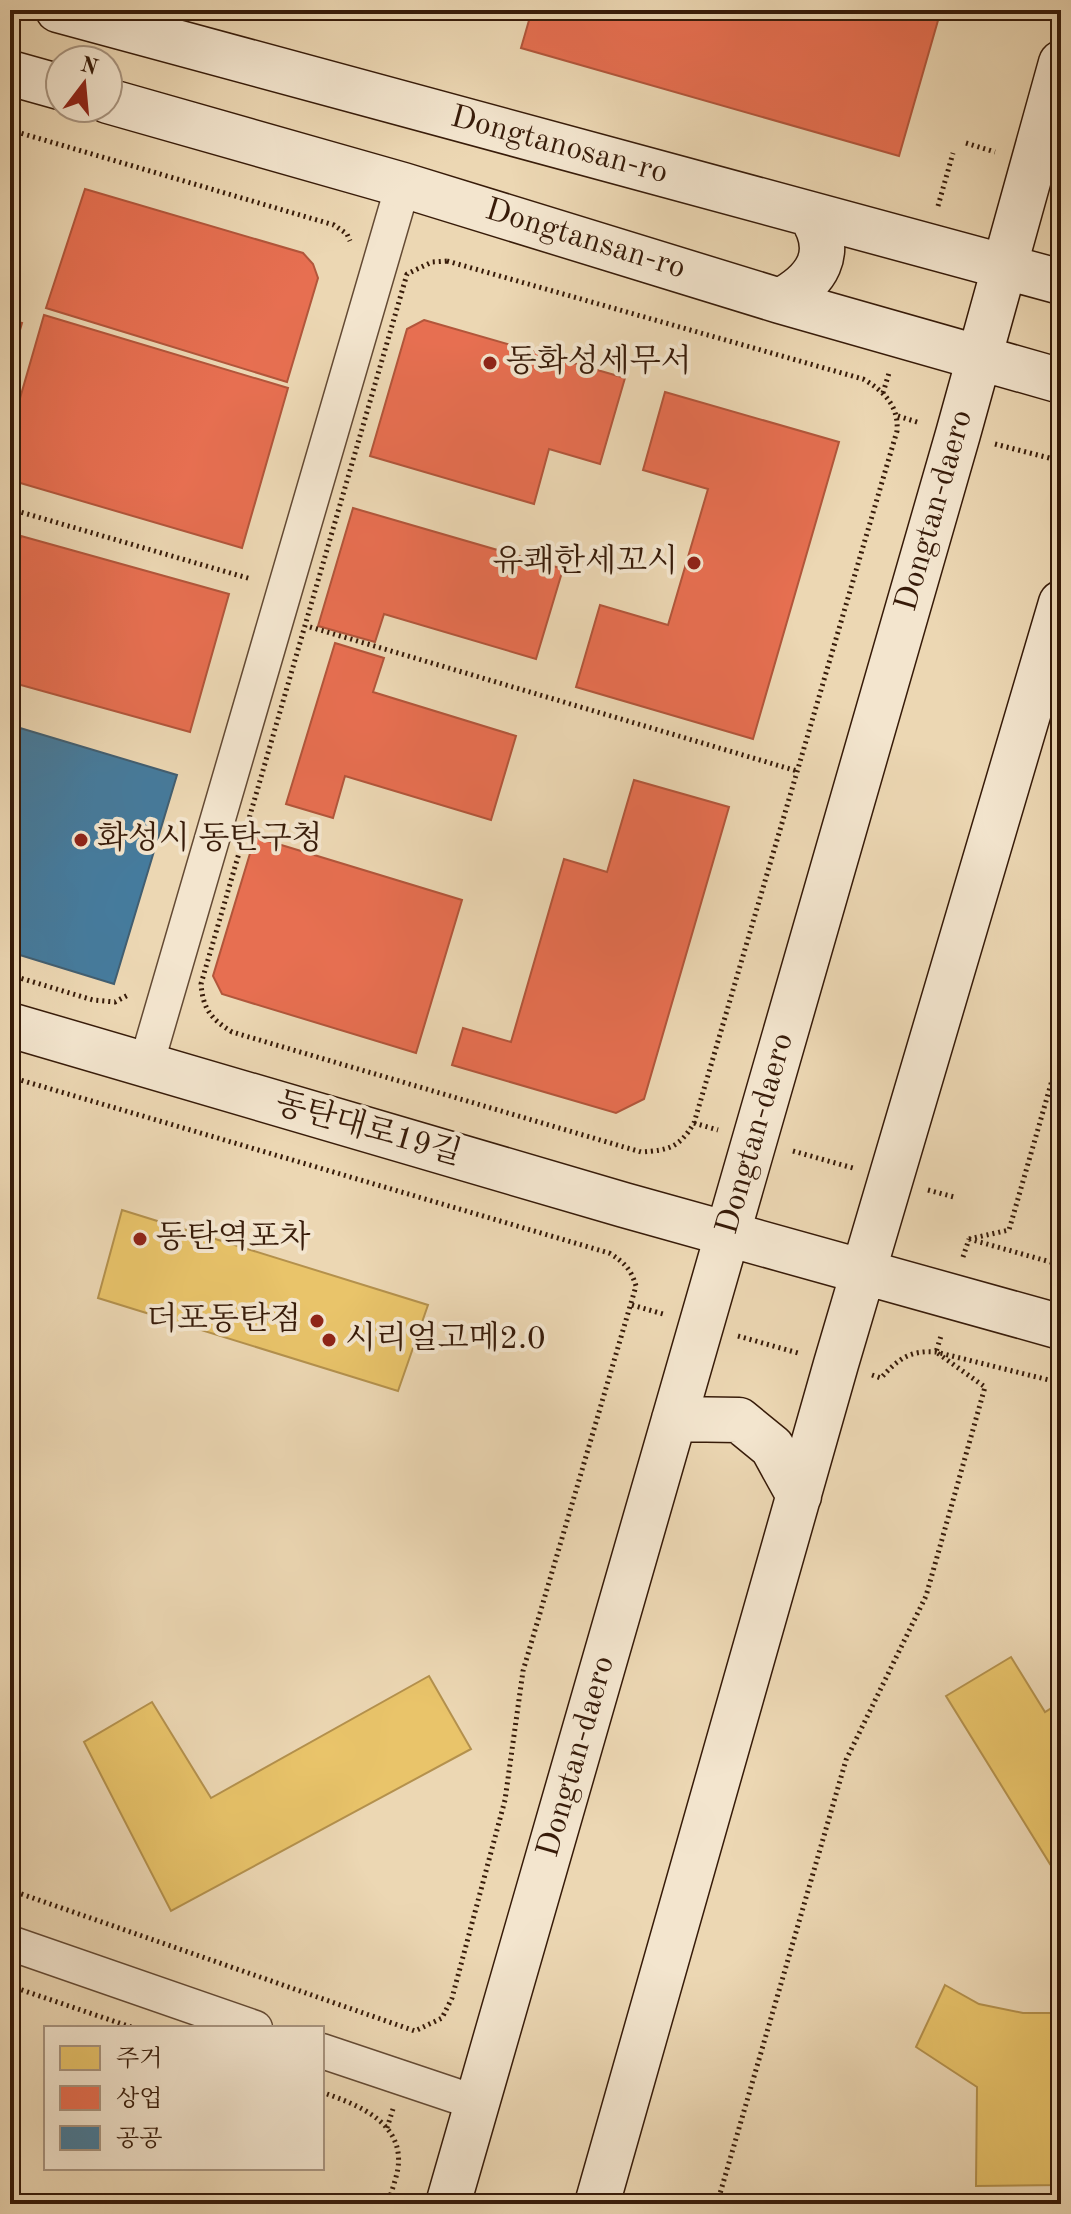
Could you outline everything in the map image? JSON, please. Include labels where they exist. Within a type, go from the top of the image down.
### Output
[{"type":"main road","name":"Dongtanosan-ro","points":[[58,10],[1061,282]]},
{"type":"main road","name":"Dongtan-daero","points":[[448,2204],[1061,63]]},
{"type":"main road","points":[[10,73],[44,83]]},
{"type":"main road","name":"Dongtansan-ro","points":[[124,106],[403,185],[780,301],[1061,381]]},
{"type":"main road","points":[[780,301],[801,289],[816,274],[822,252],[821,229],[810,214]]},
{"type":"main road","points":[[597,2204],[836,1364],[1061,603]]},
{"type":"main road","name":"동탄대로19길","points":[[10,1025],[1061,1327]]},
{"type":"main road","points":[[674,1419],[739,1420],[772,1447],[799,1496]]},
{"type":"street","points":[[146,1065],[403,185]]},
{"type":"street","points":[[10,1943],[249,2026]]},
{"type":"street","points":[[324,2052],[477,2103]]},
{"type":"path","points":[[10,130],[334,225],[347,234],[351,244]]},
{"type":"path","points":[[447,261],[863,379],[878,388],[890,402],[898,416],[897,431],[694,1123],[676,1146],[641,1152],[232,1032],[212,1020],[202,1002],[201,984],[306,626],[407,274],[421,266],[447,261]]},
{"type":"path","points":[[10,509],[257,581]]},
{"type":"path","points":[[306,626],[797,771]]},
{"type":"path","points":[[10,975],[93,1000],[115,1002],[133,993]]},
{"type":"path","points":[[1061,1049],[1009,1230],[969,1239],[1061,1265]]},
{"type":"path","points":[[10,1077],[609,1253],[625,1263],[632,1272],[636,1286],[523,1671],[505,1800],[452,1998],[442,2018],[415,2031],[10,1890]]},
{"type":"path","points":[[694,1123],[954,1197]]},
{"type":"path","points":[[632,1305],[881,1378],[905,1355],[919,1351],[936,1352],[1061,1383]]},
{"type":"path","points":[[717,2204],[846,1760],[926,1596],[985,1387],[936,1352]]},
{"type":"path","points":[[10,1986],[128,2026]]},
{"type":"path","points":[[324,2094],[373,2114],[398,2145],[398,2167],[388,2204]]},
{"type":"building: 주거","points":[[705,10],[899,10],[747,89]]},
{"type":"building: 주거","points":[[122,1210],[428,1305],[398,1391],[98,1298]]},
{"type":"building: 주거","points":[[1011,1657],[1045,1712],[1061,1702],[1061,1857],[1050,1864],[946,1696]]},
{"type":"building: 주거","points":[[429,1676],[471,1749],[171,1911],[84,1742],[152,1702],[211,1798]]},
{"type":"building: 주거","points":[[945,1985],[979,2004],[1023,2013],[1061,2013],[1061,2185],[976,2186],[977,2087],[916,2047]]},
{"type":"building: 상업","points":[[532,10],[941,10],[899,156],[521,48]]},
{"type":"building: 상업","points":[[85,189],[303,253],[313,264],[318,278],[287,382],[46,308]]},
{"type":"building: 상업","points":[[44,315],[288,388],[242,548],[10,480],[10,433]]},
{"type":"building: 상업","points":[[10,320],[22,323],[10,365]]},
{"type":"building: 상업","points":[[424,320],[625,378],[600,464],[549,449],[534,504],[370,456],[407,329]]},
{"type":"building: 상업","points":[[665,392],[839,442],[753,739],[576,687],[600,605],[668,625],[708,489],[643,470]]},
{"type":"building: 상업","points":[[353,508],[563,569],[536,659],[384,614],[375,642],[318,626]]},
{"type":"building: 상업","points":[[21,536],[229,594],[190,732],[10,682],[10,575]]},
{"type":"building: 상업","points":[[335,643],[384,658],[373,692],[516,736],[491,820],[345,776],[333,818],[286,804]]},
{"type":"building: 상업","points":[[634,780],[729,807],[644,1099],[616,1113],[452,1065],[463,1028],[511,1042],[564,859],[607,872]]},
{"type":"building: 상업","points":[[255,837],[462,900],[416,1053],[222,994],[213,976]]},
{"type":"building: 공공","points":[[10,725],[177,775],[114,984],[10,952]]},
{"type":"place","name":"동화성세무서","points":[[490,363]]},
{"type":"place","name":"유쾌한세꼬시","points":[[694,563]]},
{"type":"place","name":"화성시 동탄구청","points":[[81,840]]},
{"type":"place","name":"동탄역포차","points":[[140,1239]]},
{"type":"place","name":"더포동탄점","points":[[317,1321]]},
{"type":"place","name":"시리얼고메2.0","points":[[329,1340]]}]
